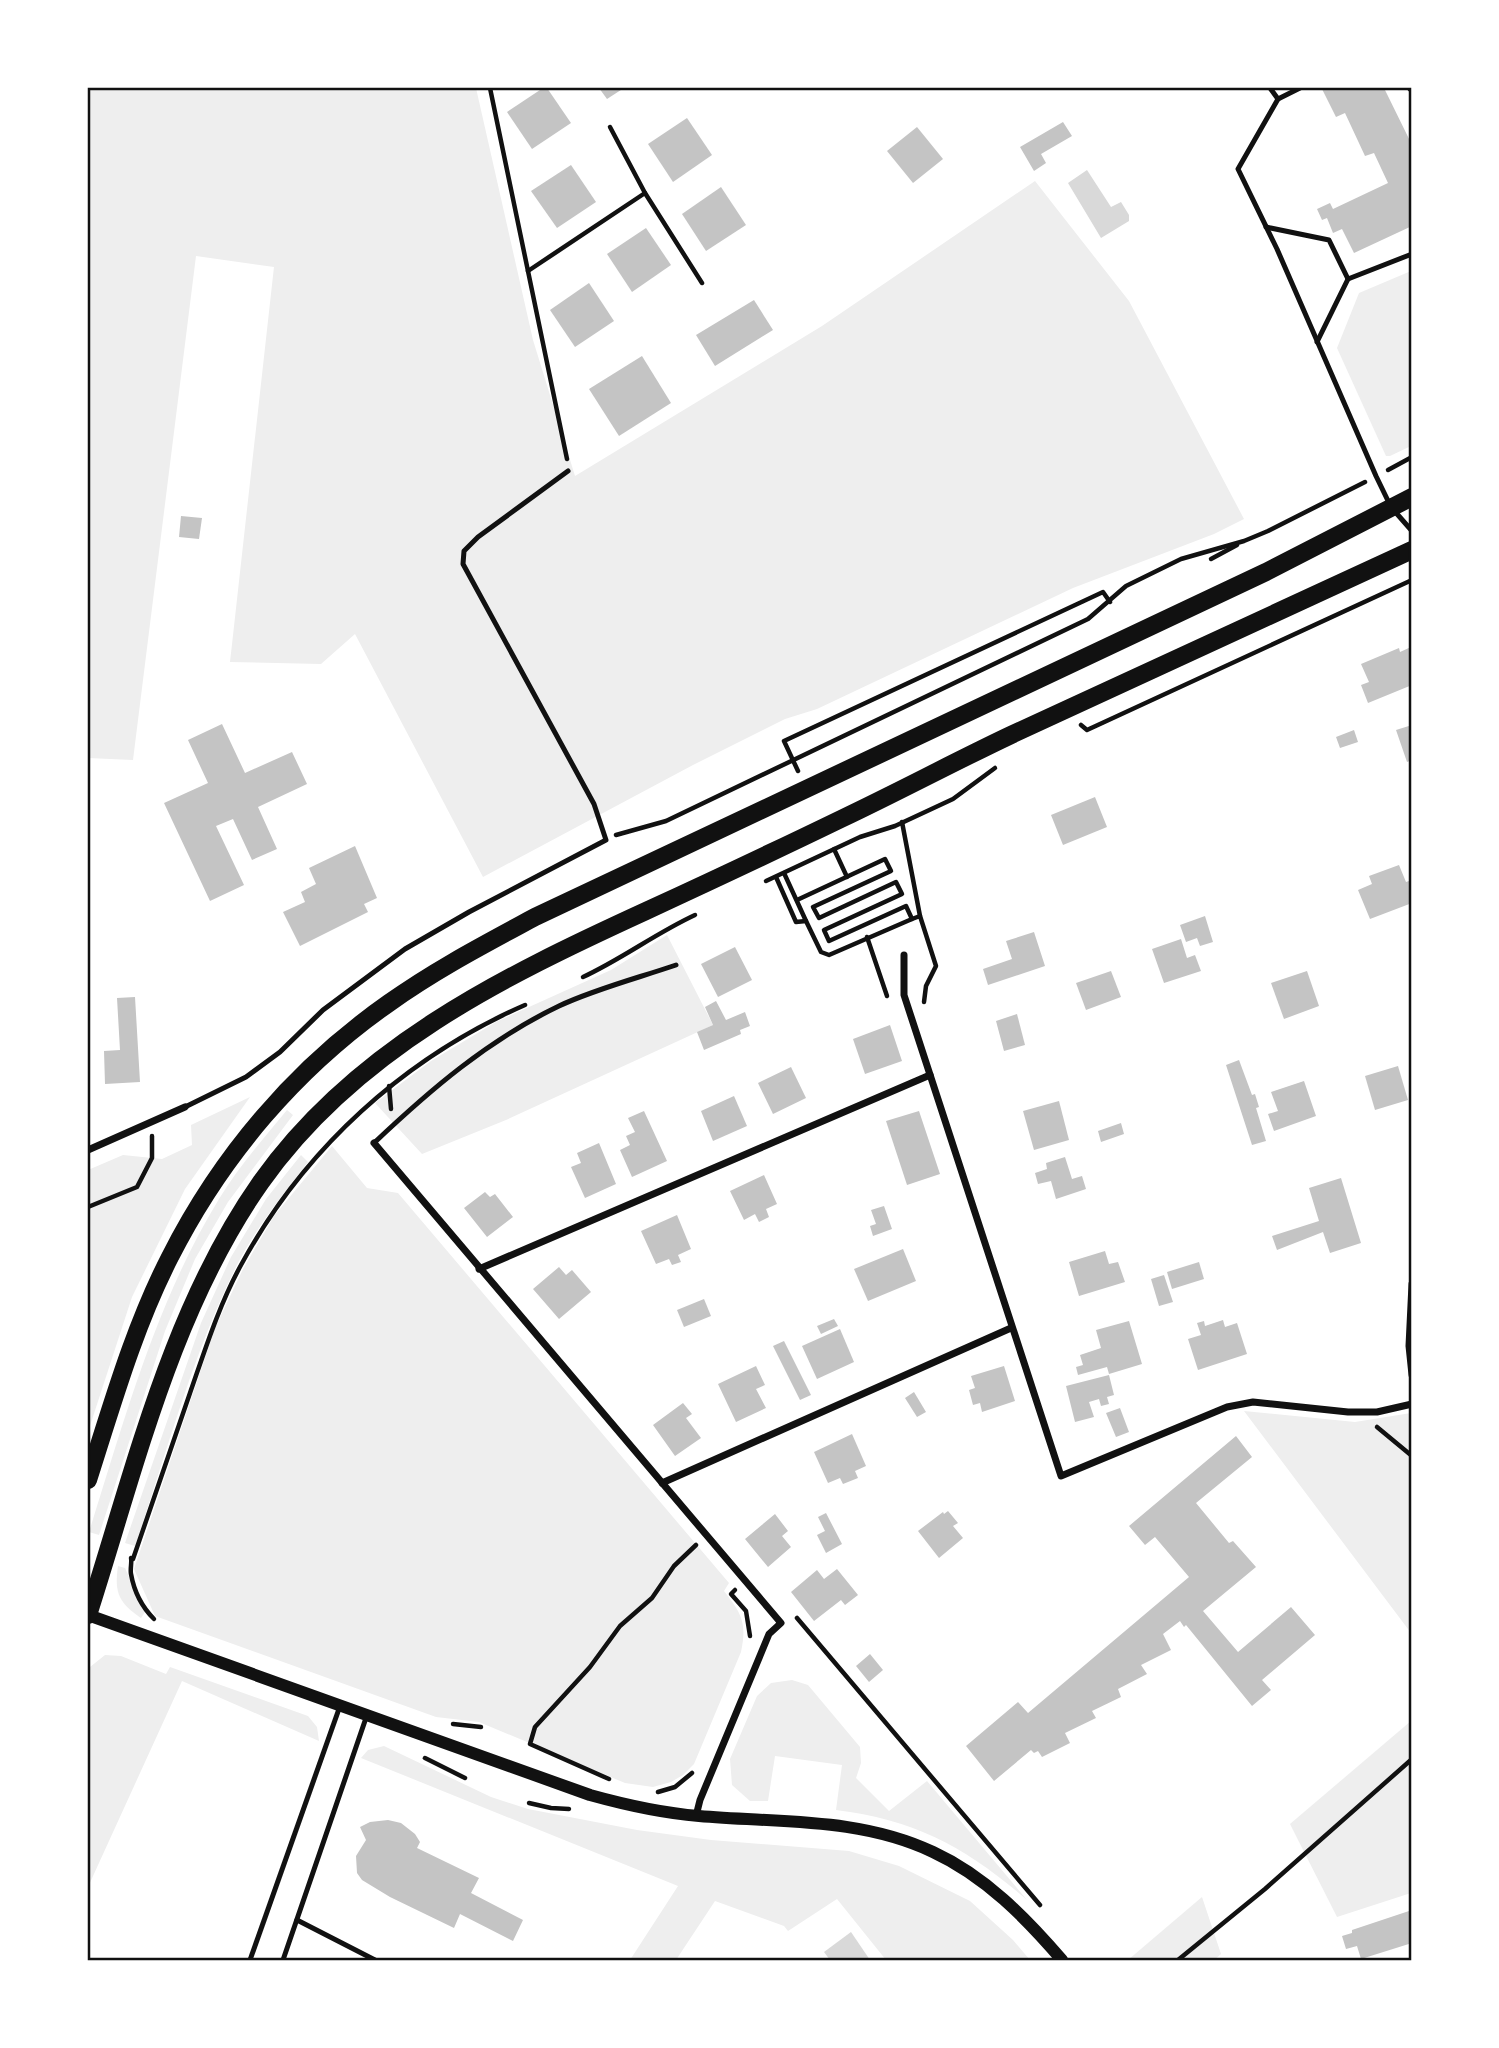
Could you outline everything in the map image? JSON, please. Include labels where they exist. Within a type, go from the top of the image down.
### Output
[{"type":"main road","points":[[88,1480],[148,1306],[195,1210],[242,1141],[274,1103],[333,1046],[389,1003],[461,957],[535,917],[1266,572],[1412,497]]},
{"type":"main road","points":[[88,1615],[160,1388],[195,1295],[229,1229],[263,1179],[311,1122],[364,1072],[422,1028],[524,969],[1007,737],[1412,550]]},
{"type":"street","points":[[904,955],[904,995],[1061,1476],[1227,1407],[1253,1402],[1377,1412],[1412,1404]]},
{"type":"street","points":[[479,1269],[930,1075]]},
{"type":"street","points":[[88,1150],[185,1107]]},
{"type":"street","points":[[374,1143],[780,1623],[769,1634],[700,1800],[696,1816]]},
{"type":"street","points":[[1412,1284],[1409,1346],[1412,1375]]},
{"type":"street","points":[[663,1483],[1011,1328]]},
{"type":"street","points":[[88,1615],[575,1790],[624,1804],[696,1816],[836,1824],[886,1835],[920,1847],[957,1865],[990,1888],[1010,1905],[1062,1961]]},
{"type":"lane","points":[[1270,88],[1278,99]]},
{"type":"lane","points":[[1300,88],[1278,99],[1238,169],[1376,476],[1391,507],[1412,531]]},
{"type":"lane","points":[[1266,227],[1329,240],[1348,279]]},
{"type":"lane","points":[[1317,342],[1348,279],[1412,254]]},
{"type":"lane","points":[[185,1107],[246,1077],[280,1052],[323,1010],[405,949],[606,840],[594,804],[463,564],[464,551],[478,537],[568,471]]},
{"type":"lane","points":[[374,1143],[436,1086],[510,1033],[561,1005],[676,965]]},
{"type":"lane","points":[[250,1961],[340,1706]]},
{"type":"lane","points":[[283,1961],[367,1715]]},
{"type":"lane","points":[[297,1920],[375,1961]]},
{"type":"path","points":[[490,88],[562,431],[568,471]]},
{"type":"path","points":[[610,127],[645,193],[702,283]]},
{"type":"path","points":[[528,271],[645,193]]},
{"type":"path","points":[[1211,559],[1412,457]]},
{"type":"path","points":[[606,840],[617,834],[666,821],[1088,619],[1126,586],[1181,558],[1244,541]]},
{"type":"path","points":[[1070,730],[1081,725],[1087,730],[1412,580]]},
{"type":"path","points":[[784,741],[1103,592],[1110,602]]},
{"type":"path","points":[[1110,602],[1119,601]]},
{"type":"path","points":[[806,921],[796,922],[776,877],[860,837],[953,799],[1005,762]]},
{"type":"path","points":[[902,822],[920,916],[936,966],[924,994],[928,1012]]},
{"type":"path","points":[[797,900],[886,859],[891,870],[813,907],[819,918],[896,882],[902,894],[824,930],[830,942],[906,906],[912,919]]},
{"type":"path","points":[[784,873],[821,952],[829,955],[920,916]]},
{"type":"path","points":[[780,887],[788,883]]},
{"type":"path","points":[[88,1207],[137,1187],[152,1158],[152,1122]]},
{"type":"path","points":[[1360,1412],[1412,1456]]},
{"type":"path","points":[[624,1804],[630,1787],[530,1744],[535,1727],[590,1667],[620,1626],[652,1598],[674,1566],[706,1535]]},
{"type":"path","points":[[120,1555],[132,1559],[131,1571],[135,1590],[144,1608],[153,1618]]},
{"type":"path","points":[[746,1582],[731,1594],[746,1611],[749,1643]]},
{"type":"path","points":[[1178,1961],[1265,1889],[1412,1759]]},
{"type":"path","points":[[658,1792],[675,1787],[696,1768]]},
{"type":"shaded area","points":[[88,88],[476,88],[533,340],[575,476],[822,326],[1035,181],[1129,301],[1244,519],[1214,534],[1073,588],[817,709],[785,719],[483,877],[355,634],[321,664],[230,662],[274,267],[196,256],[133,760],[88,758]]},
{"type":"shaded area","points":[[1087,170],[1111,207],[1121,202],[1129,215],[1129,221],[1101,238],[1068,183]]},
{"type":"shaded area","points":[[1411,271],[1411,446],[1386,456],[1337,348],[1359,293]]},
{"type":"shaded area","points":[[667,935],[713,1025],[506,1120],[422,1154],[375,1103],[431,1061],[496,1022],[611,970]]},
{"type":"shaded area","points":[[250,1097],[185,1189],[132,1297],[88,1432],[88,1170],[123,1155],[162,1159],[192,1145],[191,1125]]},
{"type":"shaded area","points":[[287,1110],[293,1115],[228,1202],[195,1259],[165,1331],[99,1535],[89,1532],[129,1404],[177,1278],[226,1187]]},
{"type":"shaded area","points":[[332,1146],[367,1188],[398,1193],[729,1583],[724,1591],[742,1619],[741,1652],[694,1764],[671,1782],[653,1787],[625,1783],[479,1722],[436,1717],[155,1616],[134,1569],[215,1328],[243,1269],[274,1216]]},
{"type":"shaded area","points":[[301,1155],[308,1162],[253,1237],[222,1297],[194,1367],[135,1546],[125,1543],[201,1323],[231,1257],[266,1199]]},
{"type":"shaded area","points":[[1244,1411],[1355,1422],[1411,1413],[1411,1633]]},
{"type":"shaded area","points":[[118,1566],[125,1568],[145,1612],[141,1618],[120,1596],[117,1583]]},
{"type":"shaded area","points":[[105,1655],[121,1656],[166,1674],[170,1667],[308,1716],[317,1727],[319,1741],[182,1681],[88,1887],[88,1675],[90,1667]]},
{"type":"shaded area","points":[[792,1680],[808,1685],[860,1747],[861,1763],[856,1778],[889,1811],[927,1781],[1027,1900],[983,1865],[939,1839],[891,1821],[836,1810],[842,1765],[775,1756],[768,1801],[750,1801],[732,1785],[730,1759],[757,1696],[771,1683]]},
{"type":"shaded area","points":[[1411,1721],[1411,1893],[1337,1917],[1290,1824]]},
{"type":"shaded area","points":[[384,1746],[491,1797],[528,1809],[637,1830],[711,1840],[849,1851],[899,1866],[970,1901],[1013,1940],[1030,1960],[886,1960],[837,1899],[788,1931],[784,1926],[715,1901],[676,1960],[630,1960],[678,1886],[361,1758],[368,1750]]},
{"type":"shaded area","points":[[1202,1897],[1221,1954],[1214,1960],[1128,1960]]},
{"type":"shaded area","points":[[851,1932],[870,1960],[830,1960],[824,1952]]},
{"type":"building","points":[[547,88],[571,123],[532,149],[507,112]]},
{"type":"building","points":[[599,88],[624,88],[607,99]]},
{"type":"building","points":[[1384,88],[1412,145],[1412,226],[1354,253],[1342,229],[1333,233],[1327,218],[1322,220],[1317,209],[1330,203],[1333,209],[1388,183],[1374,153],[1365,156],[1345,113],[1336,117],[1322,89]]},
{"type":"building","points":[[687,118],[712,155],[673,182],[648,144]]},
{"type":"building","points":[[1063,122],[1072,136],[1041,154],[1046,163],[1034,171],[1020,147]]},
{"type":"building","points":[[917,127],[943,159],[913,183],[887,151]]},
{"type":"building","points":[[571,165],[596,202],[557,228],[531,191]]},
{"type":"building","points":[[721,187],[746,225],[706,251],[682,214]]},
{"type":"building","points":[[646,228],[671,265],[632,292],[607,254]]},
{"type":"building","points":[[589,283],[614,321],[575,347],[550,310]]},
{"type":"building","points":[[754,300],[773,330],[715,366],[696,335]]},
{"type":"building","points":[[642,356],[671,403],[619,436],[589,389]]},
{"type":"building","points":[[181,516],[202,518],[199,539],[179,537]]},
{"type":"building","points":[[1411,647],[1412,685],[1368,703],[1361,685],[1369,682],[1361,664],[1399,648],[1400,652]]},
{"type":"building","points":[[222,724],[245,773],[292,752],[307,784],[258,807],[277,849],[252,860],[233,819],[216,826],[244,885],[210,901],[164,803],[208,783],[188,740]]},
{"type":"building","points":[[1412,725],[1412,760],[1407,762],[1396,730]]},
{"type":"building","points":[[1354,730],[1358,742],[1340,748],[1336,737]]},
{"type":"building","points":[[1095,797],[1107,827],[1063,845],[1051,815]]},
{"type":"building","points":[[355,846],[377,898],[364,904],[368,912],[300,946],[283,912],[305,902],[301,892],[316,884],[309,868]]},
{"type":"building","points":[[1399,865],[1406,882],[1409,881],[1412,887],[1412,903],[1370,919],[1358,890],[1372,884],[1369,876]]},
{"type":"building","points":[[1205,916],[1213,942],[1200,946],[1197,938],[1186,942],[1180,925]]},
{"type":"building","points":[[1034,932],[1045,966],[988,985],[983,969],[1012,959],[1006,941]]},
{"type":"building","points":[[1181,939],[1187,958],[1195,955],[1201,971],[1164,983],[1152,949]]},
{"type":"building","points":[[735,947],[752,980],[718,997],[701,964]]},
{"type":"building","points":[[1111,971],[1121,997],[1086,1010],[1076,983]]},
{"type":"building","points":[[1307,971],[1319,1006],[1284,1019],[1271,983]]},
{"type":"building","points":[[135,997],[140,1082],[105,1084],[104,1051],[120,1050],[117,998]]},
{"type":"building","points":[[716,1001],[726,1020],[745,1012],[750,1026],[740,1030],[741,1034],[704,1050],[697,1032],[713,1025],[705,1007]]},
{"type":"building","points":[[1017,1014],[1025,1045],[1004,1051],[996,1021]]},
{"type":"building","points":[[890,1025],[902,1061],[865,1074],[853,1039]]},
{"type":"building","points":[[1239,1060],[1252,1095],[1255,1094],[1259,1107],[1256,1108],[1266,1141],[1252,1145],[1226,1065]]},
{"type":"building","points":[[1398,1066],[1408,1100],[1375,1110],[1365,1076]]},
{"type":"building","points":[[791,1067],[806,1098],[773,1114],[758,1083]]},
{"type":"building","points":[[1304,1081],[1316,1116],[1274,1131],[1268,1114],[1278,1111],[1271,1092]]},
{"type":"building","points":[[734,1096],[747,1126],[713,1141],[701,1111]]},
{"type":"building","points":[[1059,1101],[1069,1140],[1034,1150],[1023,1111]]},
{"type":"building","points":[[644,1111],[667,1161],[632,1177],[620,1150],[630,1145],[626,1136],[635,1132],[628,1118]]},
{"type":"building","points":[[919,1111],[940,1174],[907,1185],[886,1121]]},
{"type":"building","points":[[1121,1123],[1124,1134],[1101,1142],[1098,1131]]},
{"type":"building","points":[[599,1143],[616,1184],[585,1198],[571,1167],[581,1163],[577,1153]]},
{"type":"building","points":[[1065,1157],[1072,1179],[1082,1176],[1086,1189],[1056,1199],[1051,1181],[1038,1184],[1035,1173],[1047,1169],[1046,1163]]},
{"type":"building","points":[[764,1175],[777,1204],[766,1209],[769,1217],[759,1222],[755,1214],[744,1220],[730,1191]]},
{"type":"building","points":[[1341,1178],[1361,1243],[1330,1253],[1323,1232],[1277,1250],[1272,1236],[1319,1221],[1309,1188]]},
{"type":"building","points":[[485,1192],[490,1197],[495,1194],[513,1217],[487,1237],[464,1208]]},
{"type":"building","points":[[884,1206],[892,1229],[873,1236],[870,1226],[876,1224],[871,1210]]},
{"type":"building","points":[[677,1215],[691,1249],[678,1255],[681,1262],[672,1265],[669,1259],[656,1264],[641,1231]]},
{"type":"building","points":[[903,1249],[916,1281],[868,1301],[854,1269]]},
{"type":"building","points":[[1105,1251],[1109,1264],[1118,1262],[1125,1282],[1079,1296],[1069,1262]]},
{"type":"building","points":[[1199,1262],[1204,1279],[1172,1289],[1167,1272]]},
{"type":"building","points":[[559,1267],[566,1275],[572,1270],[591,1292],[559,1319],[533,1289]]},
{"type":"building","points":[[1164,1275],[1173,1302],[1159,1306],[1151,1279]]},
{"type":"building","points":[[704,1299],[711,1316],[684,1327],[677,1310]]},
{"type":"building","points":[[834,1319],[838,1326],[821,1334],[817,1326]]},
{"type":"building","points":[[1223,1320],[1225,1327],[1237,1323],[1247,1354],[1198,1370],[1188,1339],[1201,1335],[1197,1323],[1204,1321],[1205,1326]]},
{"type":"building","points":[[1129,1321],[1142,1364],[1109,1374],[1107,1367],[1078,1375],[1076,1367],[1083,1365],[1080,1355],[1101,1348],[1096,1330]]},
{"type":"building","points":[[840,1329],[854,1362],[817,1379],[802,1346]]},
{"type":"building","points":[[784,1341],[811,1395],[800,1400],[773,1346]]},
{"type":"building","points":[[756,1366],[765,1385],[756,1389],[766,1408],[736,1422],[718,1384]]},
{"type":"building","points":[[1004,1366],[1015,1401],[982,1412],[980,1403],[973,1405],[969,1390],[975,1388],[971,1376]]},
{"type":"building","points":[[1109,1375],[1114,1395],[1107,1397],[1109,1404],[1101,1406],[1099,1399],[1089,1402],[1094,1417],[1075,1422],[1066,1386]]},
{"type":"building","points":[[914,1392],[926,1412],[917,1417],[905,1398]]},
{"type":"building","points":[[683,1403],[692,1414],[686,1418],[701,1438],[675,1456],[653,1425]]},
{"type":"building","points":[[1120,1408],[1129,1432],[1116,1437],[1106,1413]]},
{"type":"building","points":[[852,1434],[866,1466],[855,1471],[858,1478],[843,1484],[840,1478],[828,1483],[814,1452]]},
{"type":"building","points":[[1236,1436],[1252,1457],[1196,1503],[1229,1543],[1233,1541],[1256,1567],[1203,1611],[1238,1652],[1291,1607],[1315,1635],[1262,1680],[1271,1690],[1252,1706],[1180,1621],[1163,1634],[1171,1650],[1141,1665],[1147,1674],[1118,1689],[1121,1697],[1092,1711],[1096,1718],[1065,1733],[1070,1743],[1042,1757],[1038,1751],[1034,1753],[1031,1750],[994,1781],[966,1746],[1018,1702],[1028,1713],[1189,1577],[1155,1537],[1145,1545],[1129,1526]]},
{"type":"building","points":[[948,1511],[958,1523],[953,1526],[963,1538],[939,1558],[918,1531]]},
{"type":"building","points":[[826,1513],[842,1544],[826,1553],[817,1535],[825,1531],[818,1517]]},
{"type":"building","points":[[775,1514],[788,1531],[782,1536],[791,1547],[768,1567],[745,1539]]},
{"type":"building","points":[[837,1569],[858,1595],[845,1605],[841,1600],[814,1621],[791,1592],[817,1570],[824,1579]]},
{"type":"building","points":[[870,1654],[883,1670],[869,1682],[856,1666]]},
{"type":"building","points":[[388,1820],[401,1823],[415,1834],[420,1842],[417,1848],[479,1878],[471,1893],[523,1920],[513,1941],[460,1914],[454,1928],[390,1897],[362,1880],[357,1873],[356,1856],[366,1840],[360,1827],[370,1822]]},
{"type":"building","points":[[1412,1910],[1412,1943],[1361,1959],[1357,1946],[1346,1949],[1342,1936],[1352,1933],[1352,1930]]}]
